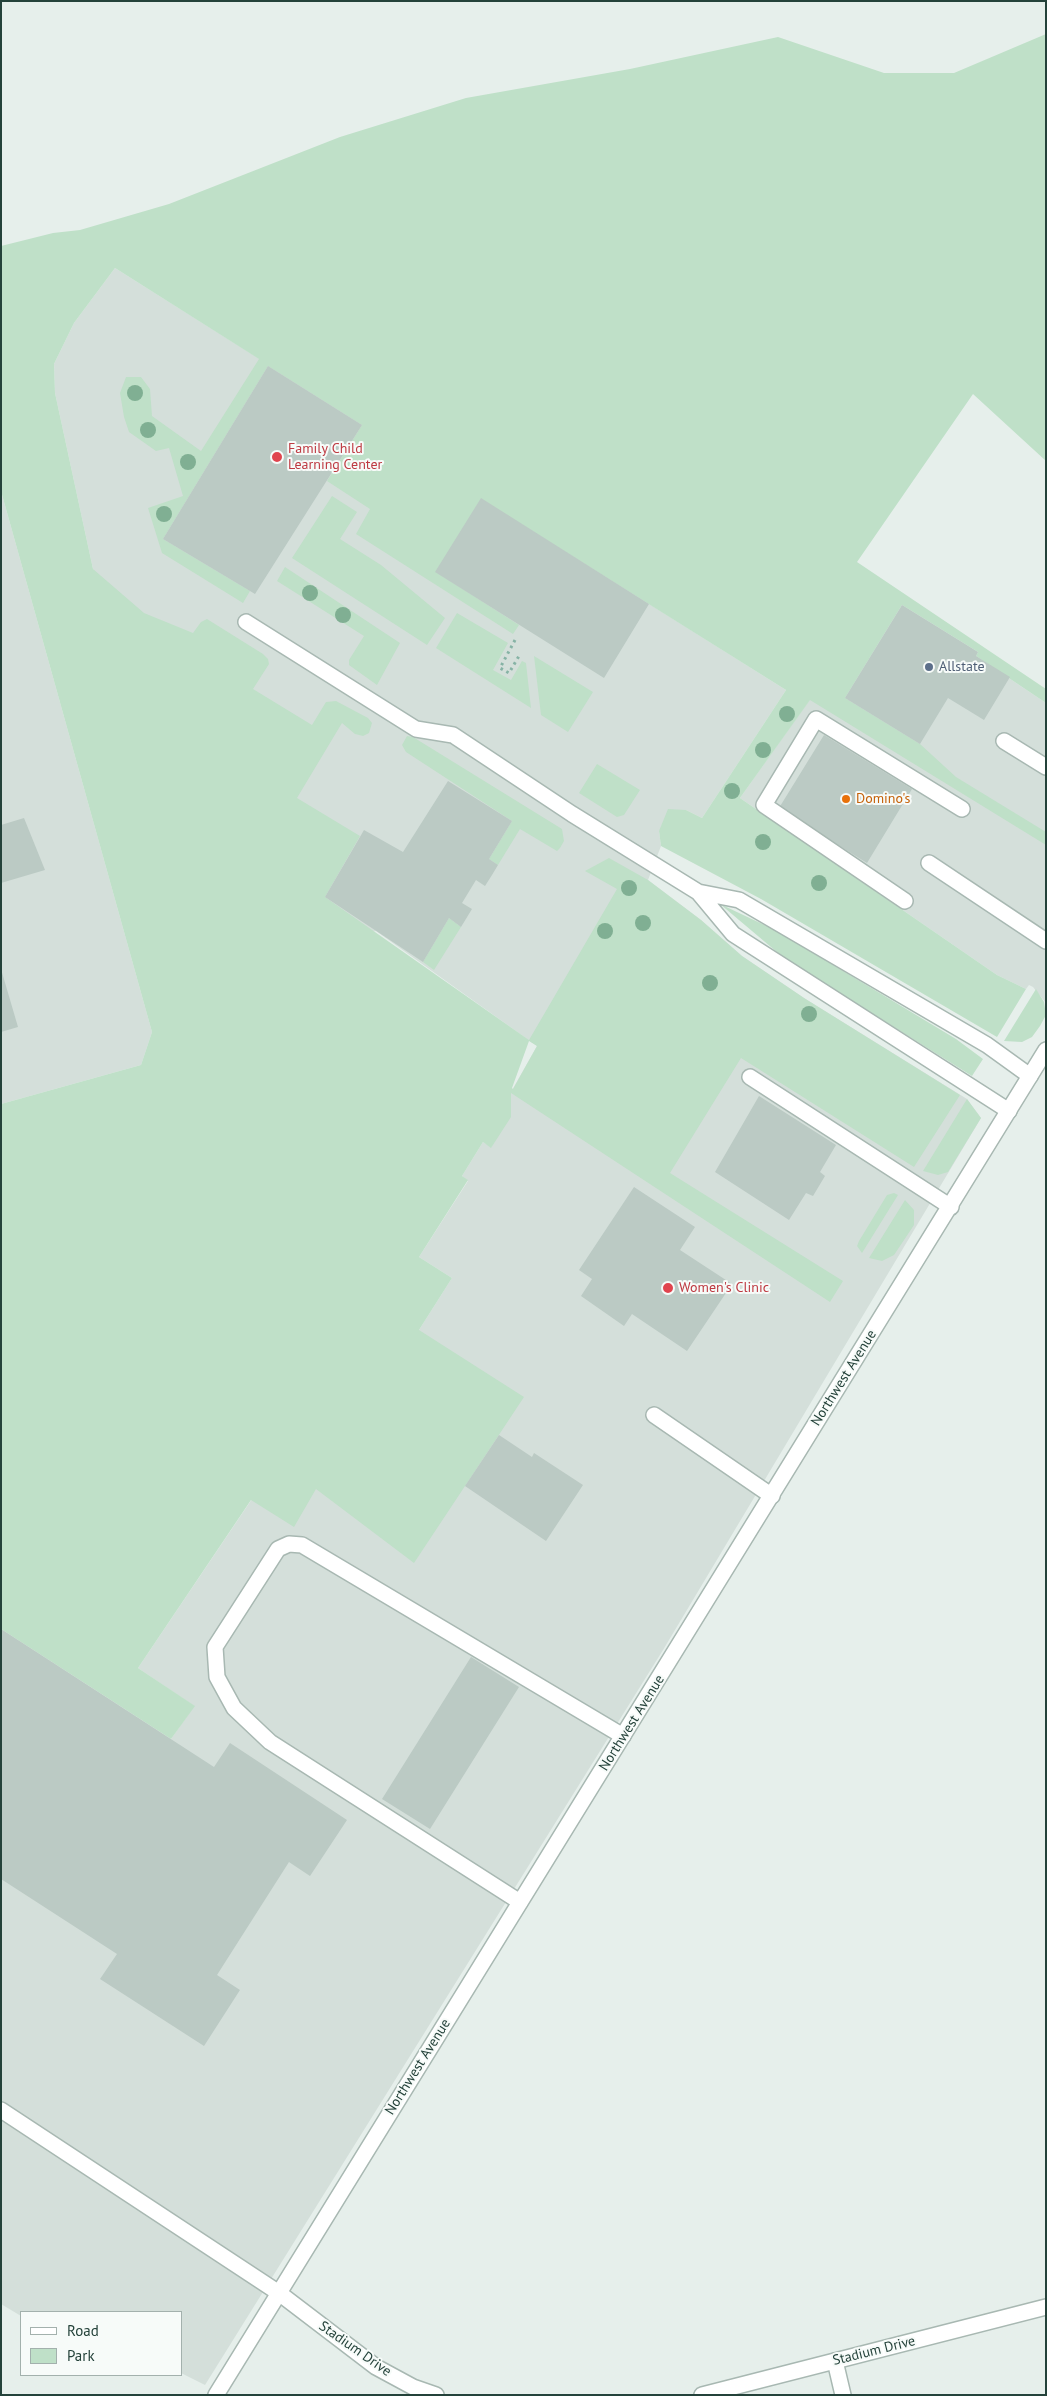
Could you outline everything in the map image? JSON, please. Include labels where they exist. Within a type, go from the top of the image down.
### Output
[{"type":"street","points":[[246,622],[416,729],[453,735],[572,814],[698,892],[733,934],[1008,1111]]},
{"type":"street","points":[[905,901],[764,805],[816,719],[962,809]]},
{"type":"street","points":[[1004,741],[1046,768]]},
{"type":"street","points":[[929,863],[1046,941]]},
{"type":"street","points":[[698,892],[739,900],[987,1045],[1030,1076]]},
{"type":"street","name":"Northwest Avenue","points":[[216,2395],[951,1207],[1046,1050]]},
{"type":"street","points":[[750,1077],[951,1207]]},
{"type":"street","points":[[654,1415],[772,1496]]},
{"type":"street","points":[[520,1902],[270,1742],[234,1708],[217,1677],[215,1647],[278,1549],[289,1544],[302,1545],[624,1736]]},
{"type":"street","name":"Stadium Drive","points":[[1,2110],[279,2293],[376,2367],[413,2387],[436,2395]]},
{"type":"street","name":"Stadium Drive","points":[[702,2395],[1046,2307]]},
{"type":"street","points":[[835,2361],[842,2395]]},
{"type":"path","points":[[515,640],[500,668],[509,673],[519,656]]},
{"type":"shaded area","points":[[115,268],[786,690],[702,818],[686,810],[659,831],[661,846],[648,880],[701,920],[742,956],[804,998],[967,1099],[981,1118],[663,1650],[205,2385],[182,2374],[182,2311],[20,2311],[20,2315],[1,2304],[1,1629],[171,1739],[194,1706],[138,1668],[252,1499],[316,1488],[419,1330],[452,1278],[419,1257],[468,1181],[462,1176],[483,1142],[491,1147],[511,1092],[537,1046],[376,931],[268,962],[93,569],[55,393],[54,364],[74,323]]},
{"type":"shaded area","points":[[1,491],[152,1032],[141,1065],[1,1104]]},
{"type":"shaded area","points":[[902,605],[978,652],[976,656],[1046,703],[1046,1003],[1033,987],[1029,985],[1026,989],[997,975],[740,798],[810,699],[845,697]]},
{"type":"green space","points":[[1046,34],[1046,461],[973,394],[857,562],[1046,689],[1046,703],[976,656],[978,652],[902,605],[845,698],[920,744],[956,777],[1046,832],[1046,845],[810,700],[740,798],[997,975],[1026,989],[997,1037],[761,899],[661,846],[659,831],[668,809],[686,810],[702,818],[786,690],[481,499],[436,572],[519,625],[513,634],[356,534],[370,509],[327,481],[362,425],[268,366],[163,539],[250,591],[243,603],[162,553],[148,508],[183,496],[169,448],[156,451],[129,432],[120,393],[126,377],[141,377],[150,389],[152,416],[201,451],[259,359],[115,268],[74,323],[54,364],[55,393],[93,569],[144,613],[193,633],[201,622],[207,619],[263,654],[268,659],[269,664],[253,689],[312,725],[326,702],[336,701],[368,718],[372,723],[369,733],[363,736],[355,734],[342,723],[297,798],[360,836],[325,897],[529,1040],[617,889],[585,871],[609,858],[648,880],[701,920],[742,956],[804,998],[960,1095],[914,1167],[741,1058],[670,1173],[843,1281],[830,1302],[511,1093],[511,1117],[491,1148],[483,1142],[462,1176],[468,1180],[419,1257],[452,1278],[419,1330],[524,1397],[414,1563],[316,1489],[294,1527],[251,1500],[138,1668],[195,1706],[171,1739],[1,1629],[1,1104],[141,1065],[152,1032],[1,491],[1,246],[53,233],[80,230],[169,204],[340,137],[466,98],[630,69],[778,37],[884,73],[954,73]],"holes":[[[529,1041],[537,1046],[513,1089]]]},
{"type":"green space","points":[[332,496],[357,512],[340,539],[381,565],[445,618],[427,645],[292,558]]},
{"type":"green space","points":[[285,567],[400,643],[377,685],[349,665],[349,660],[364,636],[277,581]]},
{"type":"green space","points":[[457,613],[508,643],[493,670],[511,680],[522,661],[526,663],[531,708],[436,648]]},
{"type":"green space","points":[[534,656],[593,692],[568,732],[541,715]]},
{"type":"green space","points":[[407,736],[413,737],[562,829],[564,841],[560,848],[557,851],[520,829],[498,865],[489,859],[512,821],[406,752],[402,745]]},
{"type":"green space","points":[[597,764],[640,790],[624,815],[617,817],[579,793]]},
{"type":"green space","points":[[720,904],[775,930],[956,1039],[983,1059],[972,1076],[784,958]]},
{"type":"green space","points":[[449,918],[461,927],[434,970],[423,962]]},
{"type":"green space","points":[[1036,989],[1044,1002],[1046,1015],[1040,1026],[1032,1037],[1022,1042],[1004,1041]]},
{"type":"green space","points":[[967,1099],[981,1118],[948,1172],[938,1175],[923,1171]]},
{"type":"green space","points":[[894,1193],[898,1195],[862,1253],[857,1246],[859,1241],[887,1195]]},
{"type":"green space","points":[[905,1200],[914,1210],[914,1225],[894,1255],[882,1261],[869,1258]]},
{"type":"building","name":"Family Child Learning Center","points":[[268,366],[362,425],[255,594],[163,539]]},
{"type":"building","points":[[481,498],[649,604],[604,678],[435,572]]},
{"type":"building","name":"Allstate","points":[[902,605],[978,652],[976,656],[1010,677],[984,720],[948,698],[920,744],[845,698]]},
{"type":"building","name":"Domino's","points":[[824,735],[912,789],[867,863],[779,808]]},
{"type":"building","points":[[448,781],[512,821],[489,859],[498,865],[492,875],[485,886],[476,880],[462,903],[472,909],[461,927],[449,918],[423,962],[325,897],[364,830],[403,852]]},
{"type":"building","points":[[24,818],[45,870],[1,883],[1,825]]},
{"type":"building","points":[[1,969],[18,1027],[1,1032]]},
{"type":"building","points":[[759,1096],[836,1145],[820,1172],[825,1176],[813,1196],[806,1193],[789,1220],[715,1172]]},
{"type":"building","points":[[634,1187],[695,1227],[680,1250],[732,1284],[687,1351],[632,1314],[624,1326],[581,1296],[592,1279],[579,1270]]},
{"type":"building","points":[[499,1435],[532,1457],[534,1453],[583,1485],[546,1541],[465,1486]]},
{"type":"building","points":[[1,1629],[214,1767],[230,1743],[347,1820],[310,1876],[289,1862],[217,1975],[240,1990],[204,2046],[100,1979],[117,1954],[1,1879]]},
{"type":"building","points":[[471,1657],[519,1687],[430,1829],[382,1799]]},
{"type":"place","name":"Family Child Learning Center","points":[[277,457]]},
{"type":"place","name":"Allstate","points":[[929,667]]},
{"type":"place","name":"Domino's","points":[[846,799]]},
{"type":"place","name":"Women's Clinic","points":[[668,1288]]}]
